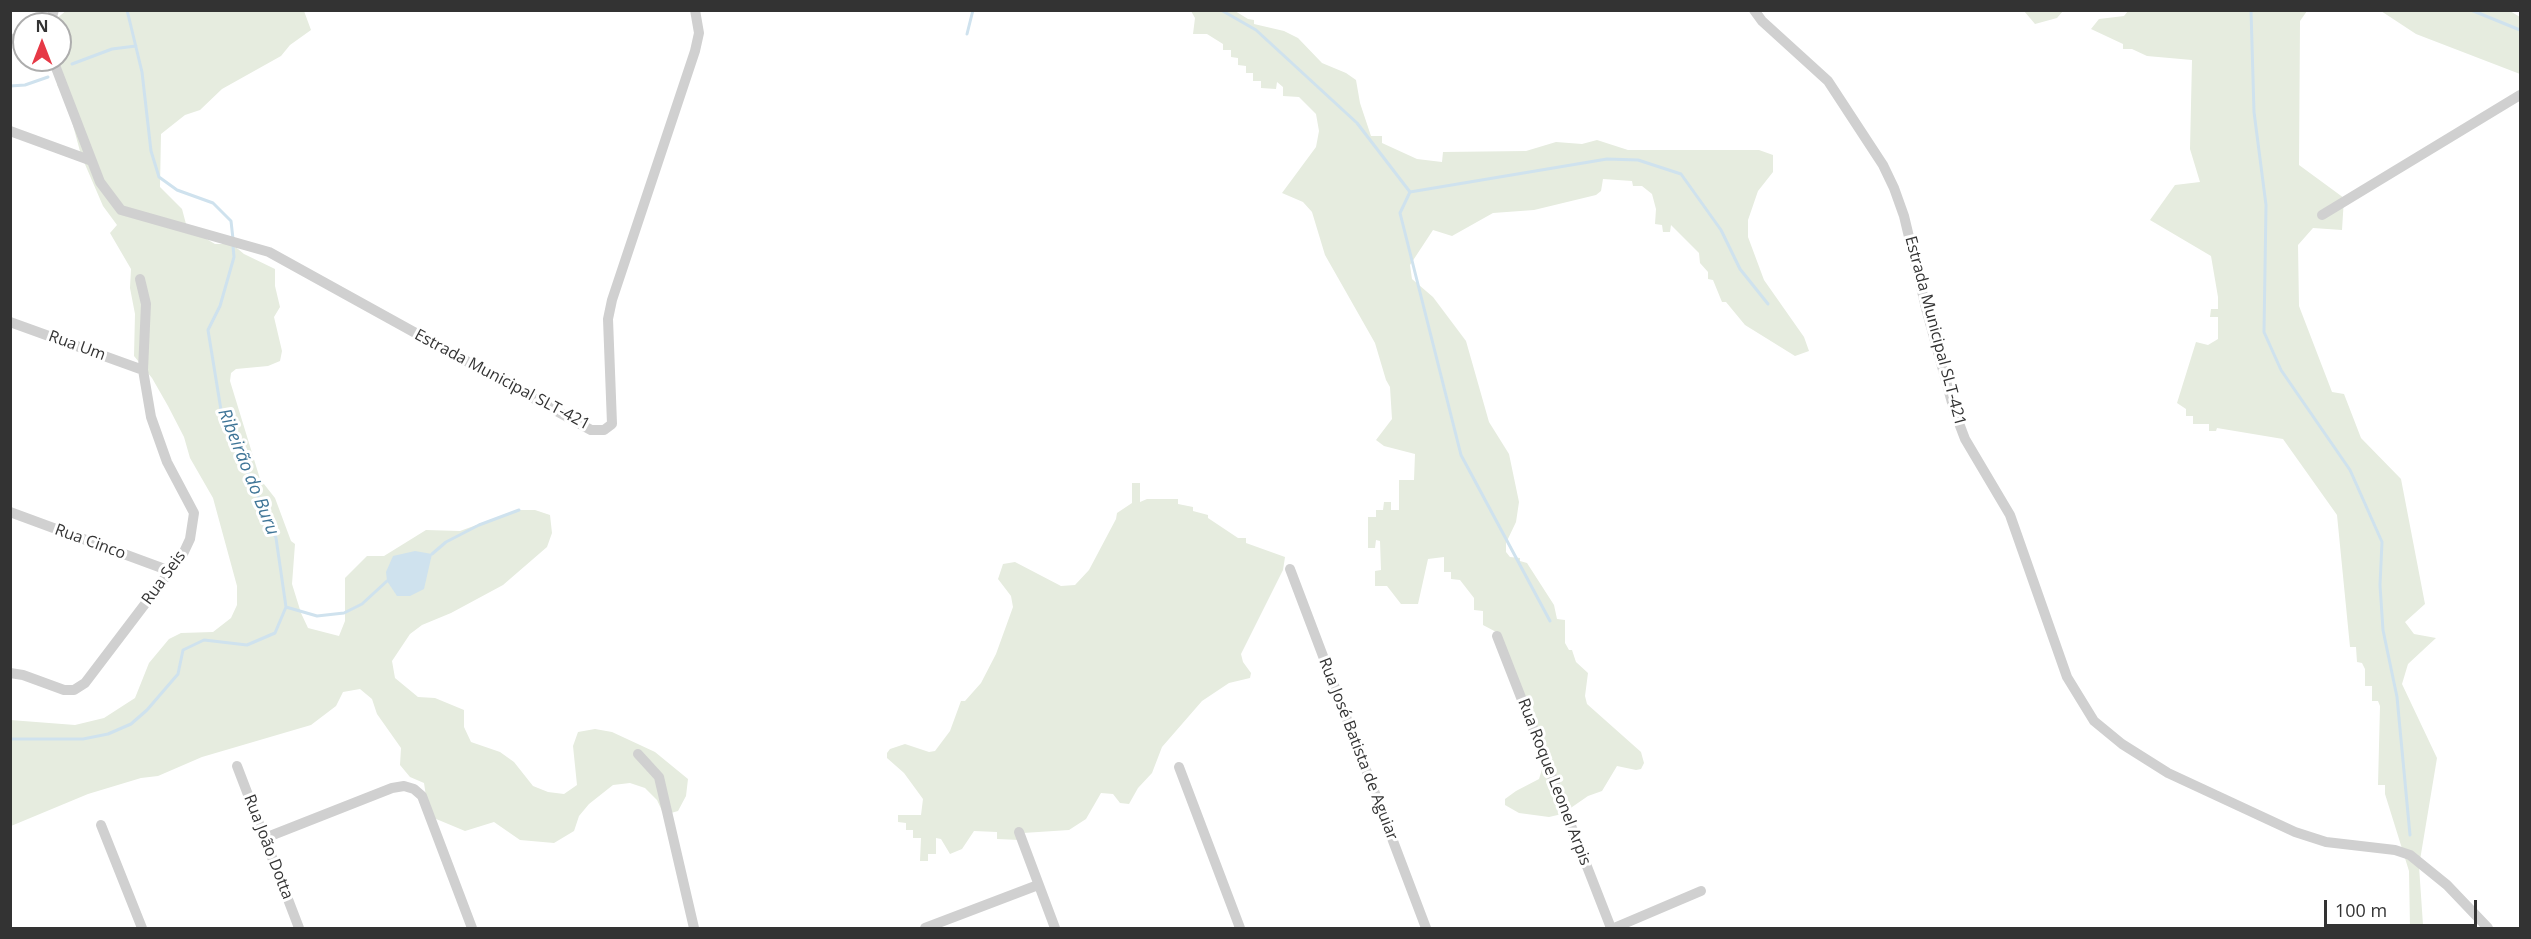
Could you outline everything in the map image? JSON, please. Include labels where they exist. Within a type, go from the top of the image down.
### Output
[{"type":"street","name":"Estrada Municipal SLT-421","points":[[92,161],[100,182],[112,201],[121,210],[137,217],[269,252],[591,430],[604,430],[612,424],[608,320],[612,300],[694,51],[699,33],[695,10]]},
{"type":"street","name":"Estrada Municipal SLT-421","points":[[1754,10],[1762,21],[1828,81],[1883,165],[1894,188],[1904,216],[1927,312],[1961,429],[2010,515],[2067,677],[2094,721],[2122,744],[2168,773],[2295,832],[2326,842],[2395,850],[2410,855],[2446,885],[2488,928]]},
{"type":"street","points":[[58,72],[92,161]]},
{"type":"street","points":[[2322,214],[2520,95]]},
{"type":"street","points":[[10,130],[92,161]]},
{"type":"street","name":"Rua Seis","points":[[10,673],[23,675],[64,690],[74,690],[93,674],[170,571],[190,539],[194,513],[158,439],[151,417],[143,370],[147,313],[140,279]]},
{"type":"street","name":"Rua Um","points":[[10,322],[143,370]]},
{"type":"street","name":"Rua Cinco","points":[[10,512],[170,571]]},
{"type":"street","name":"Rua José Batista de Aguiar","points":[[1290,569],[1426,928]]},
{"type":"street","name":"Rua Roque Leonel Arpis","points":[[1497,636],[1613,928]]},
{"type":"street","points":[[638,754],[659,777],[694,928]]},
{"type":"street","name":"Rua João Dotta","points":[[237,766],[299,928]]},
{"type":"street","points":[[1179,767],[1240,928]]},
{"type":"street","points":[[265,838],[392,788],[404,786],[414,789],[422,796],[472,928]]},
{"type":"street","points":[[101,825],[142,928]]},
{"type":"street","points":[[1019,832],[1055,928]]},
{"type":"street","points":[[925,928],[1038,885]]},
{"type":"street","points":[[1613,928],[1701,891]]},
{"type":"shaded area","points":[[67,10],[304,11],[311,30],[290,45],[281,56],[222,89],[200,110],[185,115],[161,134],[160,187],[182,209],[186,224],[198,234],[215,244],[232,244],[244,254],[275,269],[275,286],[280,307],[274,317],[282,351],[280,361],[268,366],[236,369],[231,373],[230,381],[260,479],[275,498],[291,541],[295,544],[292,584],[308,628],[339,636],[345,621],[345,578],[367,556],[384,556],[426,530],[460,531],[518,510],[535,510],[550,515],[552,533],[547,547],[503,585],[451,613],[422,625],[410,634],[392,661],[395,678],[418,697],[435,698],[464,710],[464,727],[471,742],[500,752],[514,762],[533,786],[548,792],[564,794],[577,785],[573,746],[578,732],[595,729],[612,732],[655,752],[688,779],[686,796],[678,811],[664,815],[657,800],[645,788],[630,783],[613,785],[589,804],[579,816],[574,831],[554,843],[520,840],[494,822],[465,831],[429,816],[424,783],[410,777],[400,765],[401,748],[377,714],[372,699],[360,689],[343,692],[336,706],[311,725],[202,757],[158,776],[141,778],[88,794],[11,826],[10,720],[75,725],[104,718],[135,698],[149,663],[169,639],[181,633],[213,632],[231,618],[237,605],[237,586],[213,498],[190,458],[184,437],[168,406],[152,378],[134,356],[135,314],[130,288],[131,269],[110,233],[117,225],[103,206],[81,155],[67,103],[57,85],[58,79],[55,72],[72,72],[72,12],[65,12]]},
{"type":"shaded area","points":[[1191,11],[1235,11],[1254,20],[1254,24],[1284,31],[1298,38],[1322,63],[1356,80],[1360,103],[1371,136],[1382,136],[1382,143],[1417,159],[1442,162],[1443,152],[1526,151],[1556,142],[1582,144],[1597,140],[1628,150],[1759,150],[1773,155],[1773,172],[1758,191],[1748,220],[1748,237],[1764,280],[1804,337],[1809,351],[1795,356],[1745,325],[1726,302],[1722,302],[1713,280],[1708,279],[1708,272],[1700,263],[1699,253],[1671,225],[1670,232],[1663,232],[1662,225],[1655,224],[1656,209],[1652,194],[1642,186],[1633,186],[1632,181],[1603,179],[1601,191],[1596,195],[1534,210],[1493,213],[1452,236],[1433,230],[1410,265],[1412,279],[1433,297],[1466,341],[1489,422],[1509,454],[1519,502],[1516,522],[1506,543],[1506,552],[1510,557],[1520,558],[1520,561],[1527,563],[1554,605],[1557,619],[1565,620],[1565,643],[1569,650],[1572,650],[1576,662],[1588,673],[1585,696],[1587,704],[1641,752],[1644,763],[1641,769],[1617,766],[1602,791],[1588,796],[1562,814],[1549,817],[1519,813],[1505,805],[1505,799],[1539,779],[1544,763],[1500,634],[1483,625],[1483,611],[1474,610],[1474,598],[1460,580],[1451,579],[1451,572],[1444,572],[1444,557],[1428,559],[1418,604],[1401,604],[1387,586],[1375,586],[1375,571],[1381,570],[1380,541],[1376,540],[1375,548],[1368,548],[1368,517],[1376,517],[1376,510],[1383,510],[1384,502],[1391,502],[1391,510],[1399,510],[1399,480],[1414,480],[1415,454],[1384,446],[1376,440],[1392,419],[1390,387],[1375,343],[1325,255],[1312,212],[1303,202],[1282,193],[1316,147],[1319,131],[1316,114],[1299,97],[1283,96],[1283,87],[1277,82],[1276,89],[1261,88],[1261,81],[1253,81],[1253,73],[1246,73],[1246,66],[1238,65],[1238,58],[1231,57],[1231,50],[1223,50],[1223,44],[1207,34],[1193,34],[1195,18]]},
{"type":"shaded area","points":[[2024,11],[2063,11],[2057,18],[2035,24]]},
{"type":"shaded area","points":[[2128,11],[2307,11],[2300,21],[2299,165],[2344,198],[2342,230],[2313,228],[2298,245],[2299,306],[2332,392],[2344,394],[2361,438],[2401,479],[2425,604],[2405,622],[2414,634],[2436,638],[2408,664],[2402,684],[2437,758],[2419,866],[2423,925],[2426,928],[2410,928],[2409,871],[2385,794],[2385,785],[2378,785],[2380,706],[2378,701],[2372,701],[2372,686],[2365,686],[2365,669],[2362,663],[2357,662],[2356,647],[2350,647],[2337,515],[2283,439],[2217,428],[2216,431],[2209,431],[2209,424],[2193,424],[2193,416],[2186,416],[2186,409],[2177,403],[2196,342],[2208,345],[2218,339],[2218,317],[2210,317],[2211,309],[2218,309],[2211,256],[2150,220],[2175,185],[2200,182],[2190,149],[2192,60],[2147,56],[2132,49],[2123,49],[2123,44],[2091,29],[2099,19],[2124,16]]},
{"type":"shaded area","points":[[2381,11],[2510,11],[2520,17],[2520,74],[2416,34]]},
{"type":"shaded area","points":[[1132,483],[1140,483],[1140,502],[1147,499],[1178,499],[1178,504],[1193,507],[1193,511],[1208,515],[1208,518],[1238,538],[1246,538],[1246,543],[1285,557],[1283,570],[1241,654],[1243,662],[1251,673],[1250,678],[1229,683],[1202,701],[1162,747],[1152,773],[1138,788],[1129,804],[1120,803],[1113,794],[1101,793],[1086,819],[1069,830],[1023,833],[1020,840],[997,839],[997,832],[974,831],[962,849],[950,854],[941,839],[936,838],[936,854],[928,854],[928,861],[920,861],[921,838],[913,838],[913,830],[906,830],[906,823],[898,822],[898,815],[921,815],[923,799],[904,773],[887,758],[887,753],[890,749],[905,744],[929,752],[935,751],[950,731],[961,701],[965,701],[981,683],[996,654],[1013,607],[1011,596],[998,579],[1003,564],[1015,562],[1061,586],[1075,585],[1089,570],[1117,513],[1132,503]]},
{"type":"water","points":[[415,551],[432,554],[424,589],[410,596],[397,596],[387,581],[386,572],[393,556]]},
{"type":"waterway","name":"Ribeirão do Buru","points":[[127,10],[142,72],[151,151],[159,177],[177,190],[213,203],[231,221],[233,239]]},
{"type":"waterway","points":[[967,34],[973,10]]},
{"type":"waterway","points":[[1221,10],[1256,30],[1357,123],[1410,192],[1400,213],[1461,455],[1550,621]]},
{"type":"waterway","points":[[2251,10],[2254,112],[2266,205],[2264,332],[2281,370],[2350,470],[2382,542],[2380,585],[2383,630],[2397,697],[2410,835]]},
{"type":"waterway","points":[[2471,10],[2520,30]]},
{"type":"waterway","points":[[72,64],[112,49],[136,46]]},
{"type":"waterway","points":[[10,86],[25,85],[48,77]]},
{"type":"waterway","points":[[1410,192],[1607,159],[1638,160],[1681,174],[1721,230],[1740,269],[1768,304]]},
{"type":"waterway","name":"Ribeirão do Buru","points":[[10,739],[83,739],[108,734],[131,724],[147,710],[178,674],[183,650],[204,640],[247,645],[275,633],[286,607],[276,538],[221,410],[208,330],[220,306],[234,257],[233,246]]},
{"type":"waterway","points":[[432,554],[446,542],[479,525],[519,510]]},
{"type":"waterway","points":[[286,607],[317,616],[344,613],[362,604],[387,581]]}]
